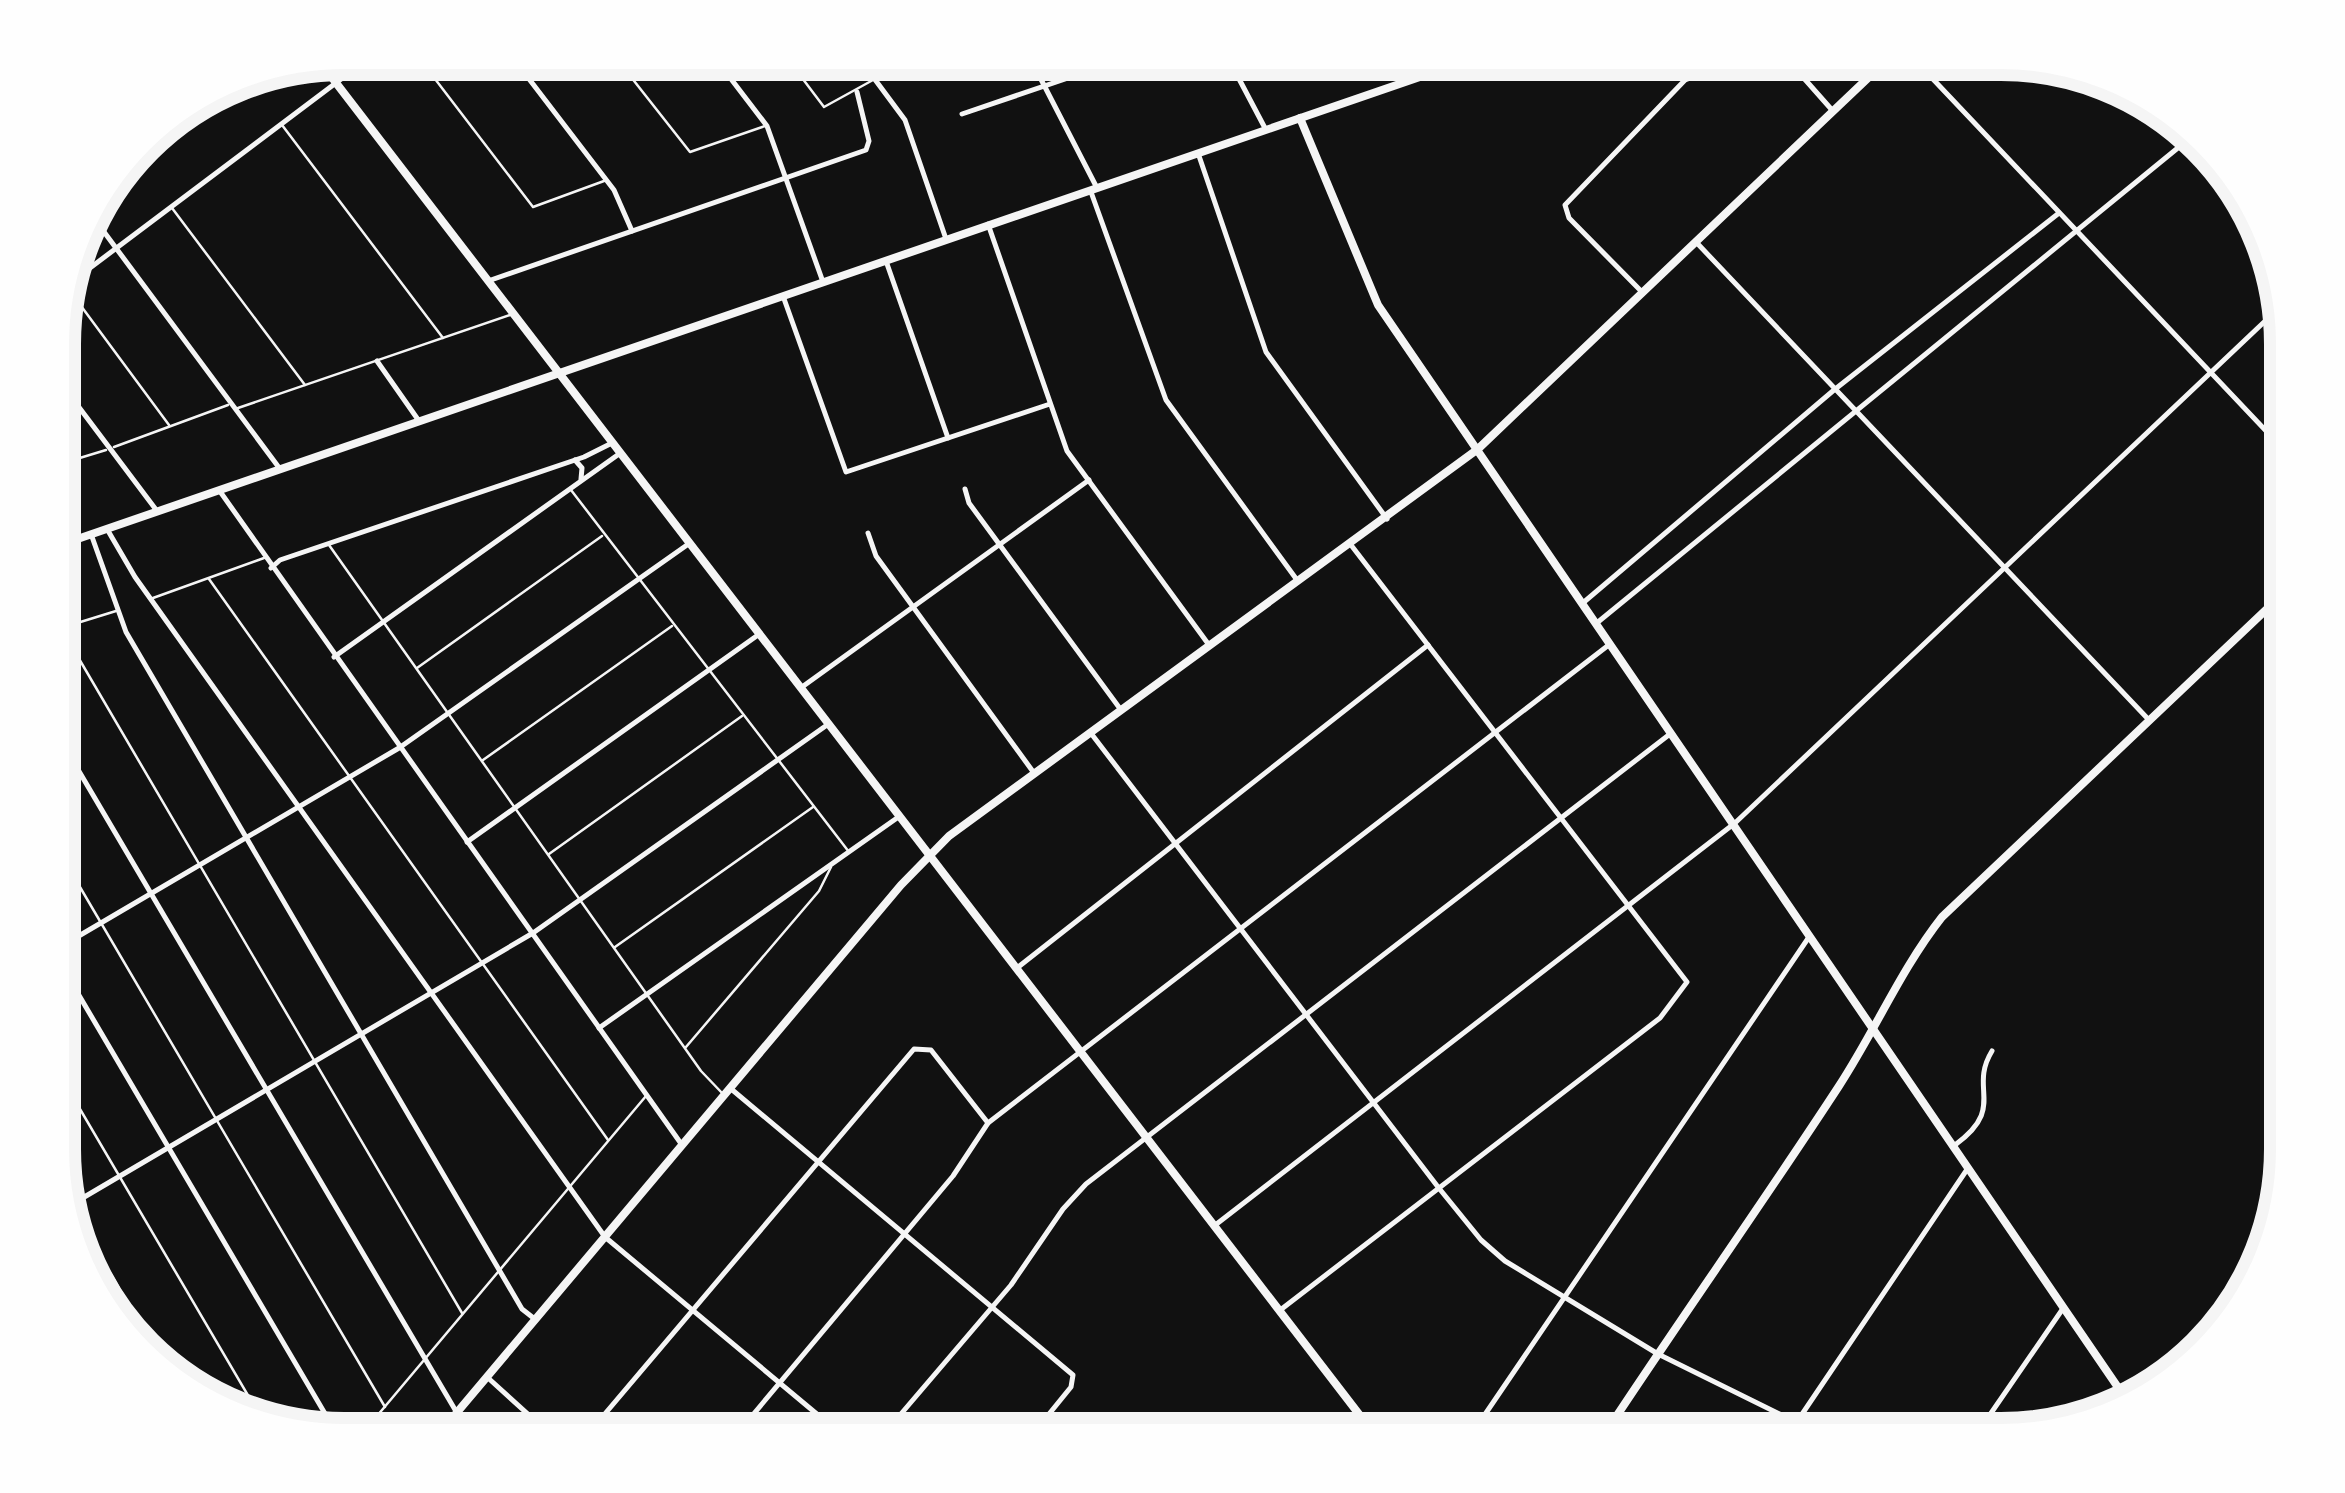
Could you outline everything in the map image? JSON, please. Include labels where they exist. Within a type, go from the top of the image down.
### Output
[{"type":"street","points":[[85,272],[346,75]]},
{"type":"street","points":[[526,75],[607,180],[632,231]]},
{"type":"street","points":[[728,75],[767,126],[822,282]]},
{"type":"street","points":[[871,75],[904,120],[946,239]]},
{"type":"street","points":[[1039,75],[1094,189],[1166,400],[1299,583]]},
{"type":"street","points":[[962,114],[1075,75]]},
{"type":"street","points":[[1237,75],[1266,130]]},
{"type":"street","points":[[75,540],[1424,75]]},
{"type":"street","points":[[1643,293],[1564,210],[1568,200],[1685,80],[1698,75]]},
{"type":"street","points":[[1801,75],[1832,110]]},
{"type":"street","points":[[453,1418],[928,857],[1034,773],[1478,449],[1870,75]]},
{"type":"street","points":[[1928,75],[2269,434]]},
{"type":"street","points":[[330,76],[510,315],[1361,1417]]},
{"type":"street","points":[[485,282],[866,150],[870,141],[857,92]]},
{"type":"street","points":[[1300,118],[1378,306],[1812,934],[2120,1390]]},
{"type":"street","points":[[1598,622],[2181,145]]},
{"type":"street","points":[[1198,153],[1266,352],[1387,519]]},
{"type":"street","points":[[1584,602],[1834,390],[2059,213]]},
{"type":"street","points":[[988,224],[1068,451],[1209,645]]},
{"type":"street","points":[[101,228],[280,469]]},
{"type":"street","points":[[1696,242],[2149,720]]},
{"type":"street","points":[[886,260],[948,438]]},
{"type":"street","points":[[783,296],[846,472],[1050,404]]},
{"type":"street","points":[[1214,1226],[1735,823],[2268,318]]},
{"type":"street","points":[[377,361],[419,420]]},
{"type":"street","points":[[75,402],[157,512]]},
{"type":"street","points":[[271,568],[280,560],[575,460],[610,444]]},
{"type":"street","points":[[334,656],[618,454]]},
{"type":"street","points":[[575,460],[582,468],[580,482]]},
{"type":"street","points":[[799,689],[1089,480]]},
{"type":"street","points":[[965,488],[969,502],[1120,710]]},
{"type":"street","points":[[219,490],[683,1145]]},
{"type":"street","points":[[107,529],[299,807],[606,1237],[821,1418]]},
{"type":"street","points":[[868,532],[876,556],[1034,773]]},
{"type":"street","points":[[91,534],[116,611],[522,1309],[536,1320]]},
{"type":"street","points":[[75,938],[399,748],[687,545]]},
{"type":"street","points":[[1279,1311],[1660,1018],[1688,982],[1351,545]]},
{"type":"street","points":[[1616,1417],[1876,1030],[1902,974],[1942,917],[2269,607]]},
{"type":"street","points":[[467,842],[758,635]]},
{"type":"street","points":[[750,1418],[907,1233],[988,1124],[1612,643]]},
{"type":"street","points":[[1014,970],[1428,645]]},
{"type":"street","points":[[80,1199],[532,934],[826,725]]},
{"type":"street","points":[[1090,732],[1438,1187],[1493,1252],[1658,1354],[1786,1417]]},
{"type":"street","points":[[899,1418],[992,1306],[1073,1196],[1672,732]]},
{"type":"street","points":[[75,765],[456,1414]]},
{"type":"street","points":[[599,1028],[897,818]]},
{"type":"street","points":[[1483,1417],[1812,934]]},
{"type":"street","points":[[75,988],[327,1417]]},
{"type":"street","points":[[602,1418],[906,1057],[922,1046],[931,1050],[988,1124]]},
{"type":"street","points":[[1955,1145],[1976,1130],[1983,1116],[1982,1073],[1992,1051]]},
{"type":"street","points":[[728,1092],[907,1233],[1074,1379],[1045,1418]]},
{"type":"street","points":[[1797,1417],[1970,1166]]},
{"type":"street","points":[[94,1248],[135,1318]]},
{"type":"street","points":[[1988,1417],[2064,1307]]},
{"type":"street","points":[[488,1377],[532,1418]]},
{"type":"lane","points":[[432,75],[533,207],[607,180]]},
{"type":"lane","points":[[629,75],[690,152],[767,126]]},
{"type":"lane","points":[[801,75],[827,107],[874,79]]},
{"type":"lane","points":[[281,124],[443,338]]},
{"type":"lane","points":[[171,207],[305,385]]},
{"type":"lane","points":[[78,301],[170,426]]},
{"type":"lane","points":[[75,459],[510,315]]},
{"type":"lane","points":[[570,489],[849,852]]},
{"type":"lane","points":[[416,669],[603,536]]},
{"type":"lane","points":[[328,543],[712,1086],[728,1092]]},
{"type":"lane","points":[[152,598],[264,558]]},
{"type":"lane","points":[[208,579],[608,1140]]},
{"type":"lane","points":[[75,624],[116,611]]},
{"type":"lane","points":[[482,761],[674,624]]},
{"type":"lane","points":[[75,652],[462,1313]]},
{"type":"lane","points":[[548,855],[742,715]]},
{"type":"lane","points":[[614,948],[814,806]]},
{"type":"lane","points":[[686,1048],[819,891],[832,864]]},
{"type":"lane","points":[[75,878],[386,1407]]},
{"type":"lane","points":[[377,1418],[646,1095]]},
{"type":"lane","points":[[75,1101],[252,1402]]}]
